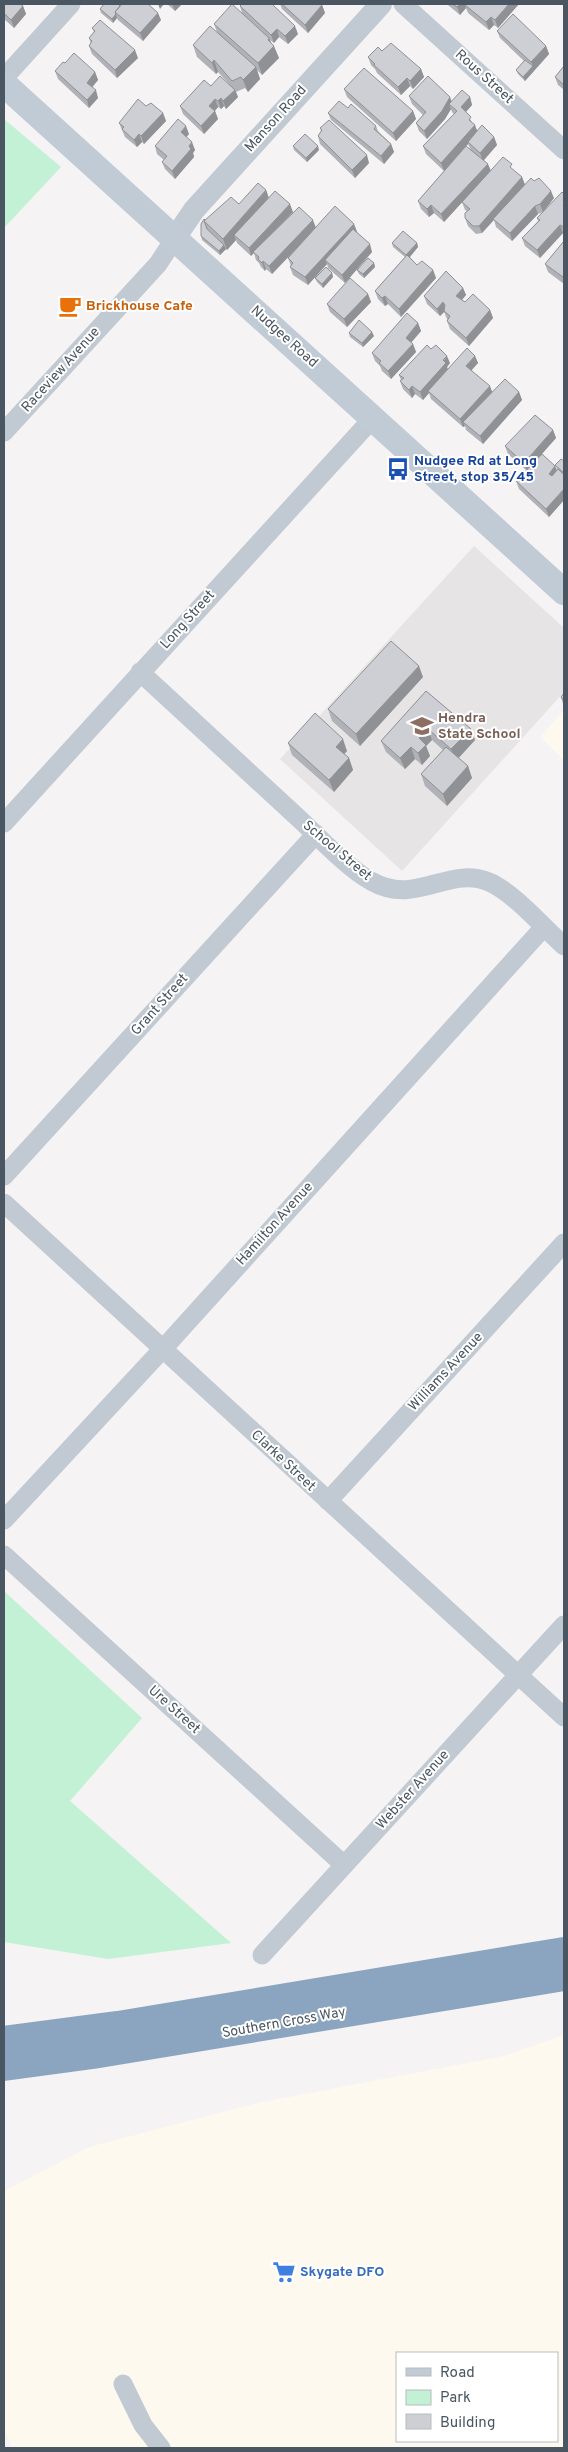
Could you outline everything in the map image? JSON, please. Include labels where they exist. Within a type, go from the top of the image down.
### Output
[{"type":"highway","name":"Southern Cross Way","points":[[4,2040],[128,2023],[564,1950]]},
{"type":"highway","name":"Southern Cross Way","points":[[4,2067],[103,2053],[564,1977]]},
{"type":"highway","points":[[536,1981],[564,1989]]},
{"type":"main road","name":"Nudgee Road","points":[[4,84],[564,592]]},
{"type":"street","points":[[4,78],[71,4]]},
{"type":"street","name":"Manson Road","points":[[175,238],[194,210],[381,4]]},
{"type":"street","name":"Rous Street","points":[[403,4],[564,150]]},
{"type":"street","name":"Raceview Avenue","points":[[4,432],[158,264],[175,238]]},
{"type":"street","name":"Long Street","points":[[4,823],[373,418]]},
{"type":"street","name":"School Street","points":[[140,672],[364,876],[384,887],[410,891],[456,879],[478,879],[488,882],[502,890],[564,946]]},
{"type":"street","name":"Grant Street","points":[[4,1176],[316,834]]},
{"type":"street","name":"Hamilton Avenue","points":[[4,1520],[544,927]]},
{"type":"street","name":"Clarke Street","points":[[4,1203],[564,1717]]},
{"type":"street","name":"Williams Avenue","points":[[328,1501],[564,1243]]},
{"type":"street","name":"Ure Street","points":[[4,1556],[344,1865]]},
{"type":"street","name":"Webster Avenue","points":[[262,1955],[564,1625]]},
{"type":"street","points":[[123,2384],[143,2425],[161,2448]]},
{"type":"shaded area","name":"Hendra State School","points":[[474,546],[564,628],[564,692],[402,871],[280,759]]},
{"type":"shaded area","points":[[564,710],[564,760],[540,737]]},
{"type":"shaded area","name":"Skygate DFO","points":[[564,2035],[564,2448],[12,2448],[4,2429],[4,2191],[89,2147],[257,2103],[504,2056]]},
{"type":"green space","points":[[4,119],[61,167],[4,228]]},
{"type":"green space","points":[[4,1591],[142,1718],[70,1801],[231,1943],[108,1959],[4,1942]]},
{"type":"building","points":[[4,4],[20,4],[23,6],[11,20],[4,13]]},
{"type":"building","points":[[104,4],[118,4],[120,6],[112,19],[100,9]]},
{"type":"building","points":[[122,4],[148,4],[158,13],[140,33],[115,12]]},
{"type":"building","points":[[232,4],[269,38],[268,40],[274,46],[258,63],[214,24]]},
{"type":"building","points":[[242,4],[272,4],[295,26],[285,36],[277,29],[271,35],[240,6]]},
{"type":"building","points":[[282,4],[321,4],[322,5],[305,25]]},
{"type":"building","points":[[466,4],[509,4],[495,20],[491,17],[486,22]]},
{"type":"building","points":[[513,14],[546,46],[531,62],[497,31]]},
{"type":"building","points":[[100,20],[135,50],[115,70],[89,46],[92,41],[89,38],[95,31],[92,28]]},
{"type":"building","points":[[210,26],[256,67],[243,80],[241,77],[232,81],[214,60],[212,63],[193,45]]},
{"type":"building","points":[[391,43],[421,69],[410,81],[407,78],[398,87],[368,57],[378,47],[382,51]]},
{"type":"building","points":[[74,53],[95,72],[87,83],[96,90],[87,100],[55,71]]},
{"type":"building","points":[[525,60],[533,66],[523,77],[516,70]]},
{"type":"building","points":[[564,66],[564,85],[555,77]]},
{"type":"building","points":[[364,68],[413,111],[393,133],[344,89]]},
{"type":"building","points":[[220,76],[235,90],[223,101],[221,98],[218,101],[215,99],[209,106],[215,111],[201,126],[180,106],[204,80],[211,86]]},
{"type":"building","points":[[428,76],[450,97],[442,111],[424,131],[416,123],[426,112],[409,96]]},
{"type":"building","points":[[462,90],[470,97],[461,107],[471,117],[469,120],[475,125],[441,163],[423,146],[457,111],[449,104]]},
{"type":"building","points":[[138,99],[146,106],[151,103],[163,113],[141,136],[139,134],[134,140],[122,129],[124,127],[119,123]]},
{"type":"building","points":[[339,101],[348,108],[351,104],[376,126],[374,129],[391,144],[381,156],[328,113]]},
{"type":"building","points":[[178,119],[186,126],[181,132],[192,142],[189,146],[191,149],[172,171],[162,162],[167,156],[155,146]]},
{"type":"building","points":[[329,120],[367,155],[352,170],[318,136],[322,130],[320,128]]},
{"type":"building","points":[[482,125],[494,137],[480,153],[468,142]]},
{"type":"building","points":[[305,134],[318,146],[306,158],[293,146]]},
{"type":"building","points":[[466,146],[488,164],[441,214],[431,205],[427,209],[418,201]]},
{"type":"building","points":[[503,157],[512,164],[510,167],[522,177],[479,226],[473,226],[465,218],[465,213],[470,209],[462,202]]},
{"type":"building","points":[[531,178],[534,181],[539,178],[551,191],[510,233],[493,219]]},
{"type":"building","points":[[258,183],[266,190],[223,239],[204,221],[231,197],[239,204]]},
{"type":"building","points":[[275,191],[290,204],[249,248],[234,235]]},
{"type":"building","points":[[562,192],[564,194],[564,227],[560,225],[537,250],[522,238],[540,220],[537,218]]},
{"type":"building","points":[[335,206],[354,224],[305,277],[290,267],[293,263],[288,258]]},
{"type":"building","points":[[299,207],[313,220],[269,266],[263,261],[262,263],[253,252]]},
{"type":"building","points":[[204,219],[207,229],[224,245],[219,251],[201,236],[201,224]]},
{"type":"building","points":[[353,229],[370,244],[342,275],[325,260]]},
{"type":"building","points":[[403,231],[417,243],[406,255],[392,243]]},
{"type":"building","points":[[564,241],[564,276],[563,277],[545,264]]},
{"type":"building","points":[[407,255],[417,265],[422,261],[433,270],[399,309],[385,296],[382,298],[375,291]]},
{"type":"building","points":[[368,258],[374,263],[363,274],[357,270]]},
{"type":"building","points":[[326,267],[332,273],[322,284],[315,278]]},
{"type":"building","points":[[446,271],[463,288],[456,296],[465,302],[473,294],[490,310],[466,338],[447,321],[450,316],[444,311],[445,305],[443,302],[437,309],[424,296]]},
{"type":"building","points":[[350,278],[368,294],[344,319],[327,304]]},
{"type":"building","points":[[407,313],[418,323],[406,338],[413,344],[388,371],[372,353]]},
{"type":"building","points":[[359,320],[372,332],[362,343],[349,333]]},
{"type":"building","points":[[427,345],[431,349],[436,345],[447,356],[443,360],[446,363],[420,392],[412,386],[409,390],[400,381],[404,378],[399,375]]},
{"type":"building","points":[[467,348],[475,356],[466,366],[490,386],[460,419],[428,391]]},
{"type":"building","points":[[505,379],[519,392],[480,436],[463,422]]},
{"type":"building","points":[[535,415],[553,430],[524,463],[505,446]]},
{"type":"building","points":[[542,454],[555,466],[549,474],[552,476],[558,469],[564,475],[564,489],[546,509],[516,481]]},
{"type":"building","points":[[561,459],[564,461],[564,473],[555,465]]},
{"type":"building","points":[[391,641],[419,666],[356,734],[328,709]]},
{"type":"building","points":[[426,691],[471,729],[451,749],[428,729],[419,738],[426,745],[418,753],[411,747],[400,758],[381,741]]},
{"type":"building","points":[[315,713],[343,739],[336,747],[349,758],[329,780],[288,743]]},
{"type":"building","points":[[446,747],[468,766],[443,794],[421,774]]},
{"type":"place","name":"Brickhouse Cafe","points":[[70,306]]},
{"type":"place","name":"Nudgee Rd at Long Street, stop 35/45","points":[[398,469]]},
{"type":"place","name":"Hendra State School","points":[[422,726]]},
{"type":"place","name":"Skygate DFO","points":[[284,2272]]}]
